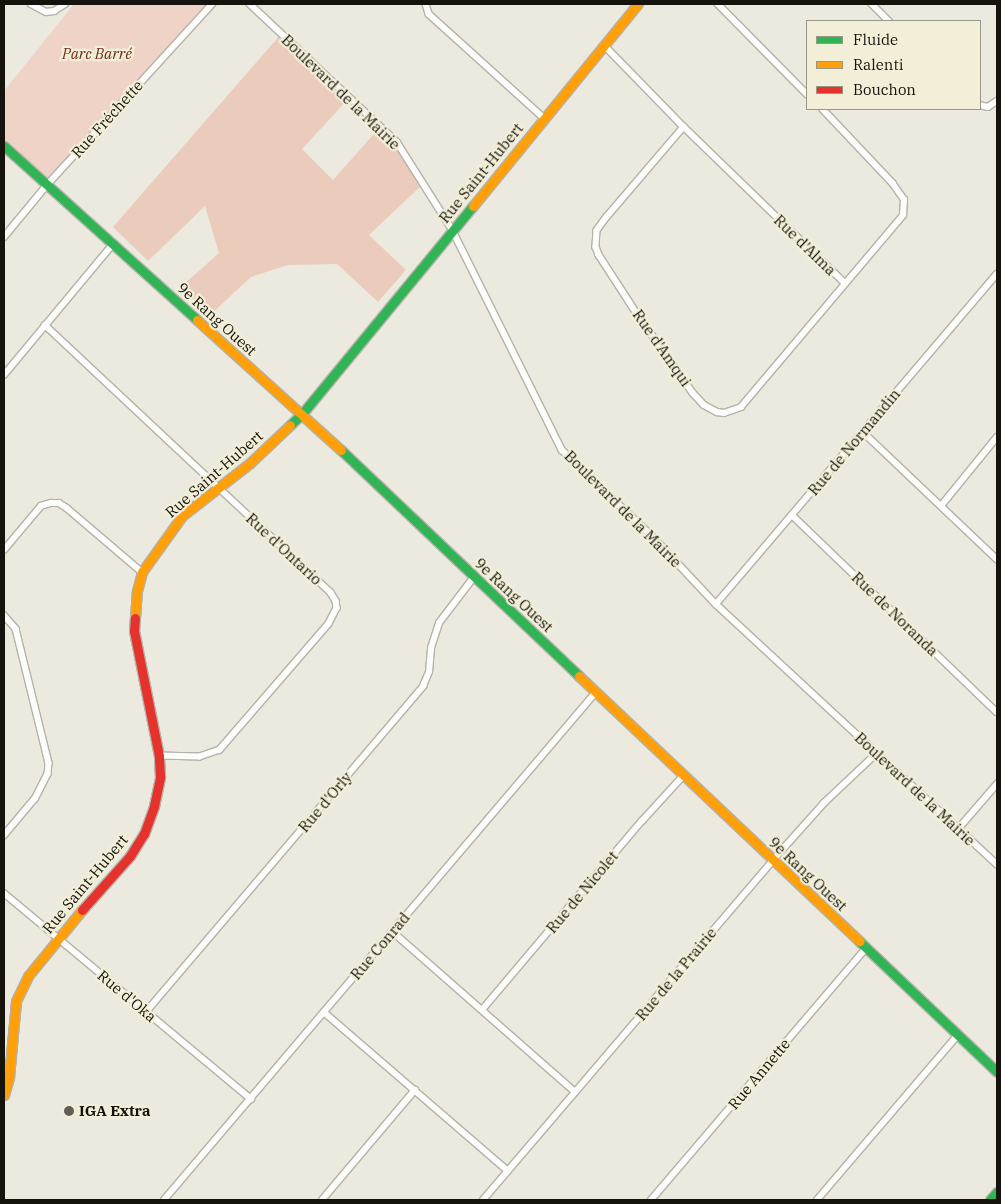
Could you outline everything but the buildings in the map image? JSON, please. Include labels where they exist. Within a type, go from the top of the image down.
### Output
[{"type":"street","points":[[31,4],[46,12],[54,11],[65,4]]},
{"type":"street","name":"Rue Fréchette","points":[[4,237],[47,185],[212,4]]},
{"type":"street","name":"Boulevard de la Mairie","points":[[250,4],[397,142],[452,229],[562,450],[653,537],[716,604],[997,864]]},
{"type":"street","points":[[426,4],[429,14],[544,118]]},
{"type":"street","name":"Rue Saint-Hubert","points":[[4,1095],[9,1076],[8,1048],[16,1001],[28,976],[57,938],[130,856],[144,834],[154,806],[160,777],[160,756],[134,631],[142,572],[155,551],[182,516],[250,463],[302,414],[638,4]]},
{"type":"street","points":[[718,4],[806,93]]},
{"type":"street","points":[[872,4],[888,20]]},
{"type":"street","name":"Rue d'Alma","points":[[604,44],[684,127],[845,283],[903,215],[904,200],[893,184],[823,110]]},
{"type":"street","points":[[981,105],[988,107],[997,102]]},
{"type":"street","name":"Rue d'Amqui","points":[[684,127],[607,216],[597,231],[596,247],[599,255],[636,312],[693,393],[704,405],[717,412],[724,413],[741,408],[845,283]]},
{"type":"street","name":"9e Rang Ouest","points":[[4,146],[302,414],[997,1072]]},
{"type":"street","points":[[4,374],[113,244]]},
{"type":"street","name":"Rue de Normandin","points":[[716,604],[997,274]]},
{"type":"street","points":[[992,280],[997,285]]},
{"type":"street","name":"Rue d'Ontario","points":[[45,325],[331,593],[337,608],[329,624],[220,750],[200,757],[160,756]]},
{"type":"street","points":[[863,432],[997,559]]},
{"type":"street","points":[[941,506],[997,437]]},
{"type":"street","points":[[4,550],[41,506],[59,503],[142,572]]},
{"type":"street","name":"Rue de Noranda","points":[[792,515],[997,712]]},
{"type":"street","name":"Rue d'Orly","points":[[146,1012],[423,686],[429,672],[431,648],[439,623],[474,577]]},
{"type":"street","points":[[4,615],[16,629],[49,763],[48,774],[35,799],[4,836]]},
{"type":"street","name":"Rue Conrad","points":[[164,1200],[596,692]]},
{"type":"street","name":"Rue de la Prairie","points":[[483,1200],[773,860],[824,803],[876,754]]},
{"type":"street","name":"Rue de Nicolet","points":[[482,1010],[642,821],[684,775]]},
{"type":"street","points":[[958,829],[997,784]]},
{"type":"street","name":"Rue d'Oka","points":[[4,893],[250,1099]]},
{"type":"street","points":[[392,931],[575,1092]]},
{"type":"street","name":"Rue Annette","points":[[651,1200],[866,948]]},
{"type":"street","points":[[324,1012],[508,1171]]},
{"type":"street","points":[[817,1200],[958,1035]]},
{"type":"street","points":[[322,1200],[415,1090]]},
{"type":"street","points":[[990,1200],[997,1192]]},
{"type":"green space","name":"Parc Barré","points":[[74,4],[212,4],[47,185],[4,139],[4,91]]},
{"type":"shaded area","points":[[281,34],[350,97],[302,149],[333,180],[381,126],[424,183],[369,235],[406,270],[378,302],[337,264],[288,265],[251,277],[210,315],[181,287],[219,253],[205,206],[148,261],[113,227]]},
{"type":"traffic: fast","points":[[4,146],[197,320]]},
{"type":"traffic: fast","points":[[290,425],[302,414],[473,206]]},
{"type":"traffic: fast","points":[[341,450],[579,676]]},
{"type":"traffic: fast","points":[[859,941],[997,1072]]},
{"type":"traffic: fast","points":[[990,1200],[997,1192]]},
{"type":"traffic: slow","points":[[473,206],[638,4]]},
{"type":"traffic: slow","points":[[197,320],[341,450]]},
{"type":"traffic: slow","points":[[135,618],[137,591],[142,572],[182,516],[250,463],[290,425]]},
{"type":"traffic: slow","points":[[579,676],[859,941]]},
{"type":"traffic: slow","points":[[4,1095],[9,1077],[16,1001],[28,976],[82,910]]},
{"type":"traffic: jam","points":[[82,910],[130,856],[144,834],[154,806],[160,777],[159,756],[134,631],[135,618]]},
{"type":"place","name":"IGA Extra","points":[[69,1111]]}]
